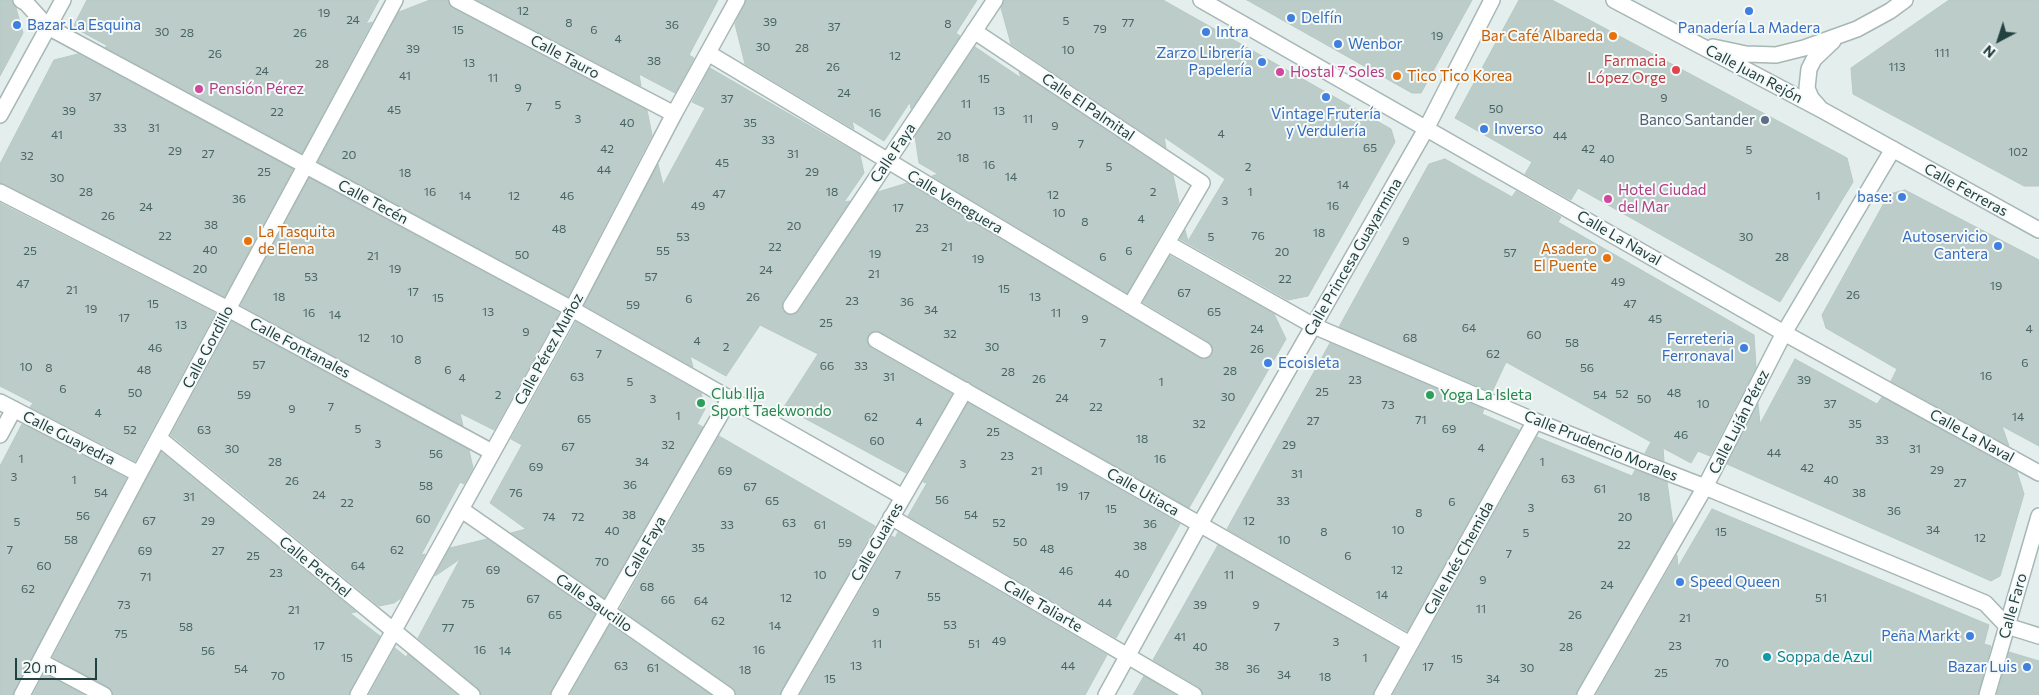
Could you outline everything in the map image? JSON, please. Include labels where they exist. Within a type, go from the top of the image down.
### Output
[{"type":"street","name":"Calle Tecén","points":[[21,0],[48,27],[572,309],[730,398]]},
{"type":"street","points":[[0,115],[63,0]]},
{"type":"street","name":"Calle Gordillo","points":[[22,695],[139,474],[396,0]]},
{"type":"street","name":"Calle Tauro","points":[[457,0],[674,114]]},
{"type":"street","name":"Calle Pérez Muñoz","points":[[358,695],[572,309],[736,0]]},
{"type":"street","name":"Calle Faya","points":[[791,306],[996,0]]},
{"type":"street","name":"Calle La Naval","points":[[1201,0],[1784,333],[2039,473]]},
{"type":"street","name":"Calle Princesa Guayarmina","points":[[1106,695],[1200,524],[1426,129],[1492,0]]},
{"type":"street","name":"Calle Juan Rejón","points":[[1614,0],[1822,110],[1893,150]]},
{"type":"street","points":[[1694,43],[1746,54],[1776,55],[1839,36],[1866,24],[1906,0]]},
{"type":"street","name":"Calle El Palmital","points":[[974,31],[1202,184],[1167,243]]},
{"type":"street","points":[[1822,110],[1811,98],[1807,88],[1809,69],[1814,59],[1824,47],[1839,36]]},
{"type":"street","name":"Calle Veneguera","points":[[708,52],[1204,350]]},
{"type":"street","name":"Calle Ferreras","points":[[1893,150],[2035,223]]},
{"type":"street","name":"Calle Luján Pérez","points":[[1585,695],[1705,487],[1784,333],[1893,150]]},
{"type":"street","name":"Calle Fontanales","points":[[0,192],[228,310],[492,452]]},
{"type":"street","points":[[1130,306],[1167,243]]},
{"type":"street","name":"Calle Prudencio Morales","points":[[1167,243],[1314,326],[1535,421],[1705,487],[1985,603],[2006,626]]},
{"type":"street","name":"Calle Utiaca","points":[[876,340],[1410,644]]},
{"type":"street","name":"Calle Guaires","points":[[789,695],[965,390]]},
{"type":"street","points":[[730,398],[903,497]]},
{"type":"street","name":"Calle Faya","points":[[559,695],[730,398]]},
{"type":"street","name":"Calle Guayedra","points":[[0,402],[139,474]]},
{"type":"street","points":[[0,435],[14,409]]},
{"type":"street","name":"Calle Inés Chemida","points":[[1382,695],[1535,421]]},
{"type":"street","name":"Calle Perchel","points":[[159,438],[472,695]]},
{"type":"street","name":"Calle Saucillo","points":[[462,510],[727,695]]},
{"type":"street","name":"Calle Faro","points":[[1987,695],[2039,516]]},
{"type":"street","name":"Calle Taliarte","points":[[892,517],[1194,695]]},
{"type":"street","points":[[2006,626],[2039,636]]},
{"type":"street","points":[[40,661],[104,695]]},
{"type":"building","points":[[0,0],[12,0],[23,33],[0,76]]},
{"type":"building","points":[[87,0],[379,0],[366,24],[372,22],[302,153],[105,47],[108,46],[73,27]]},
{"type":"building","points":[[430,0],[448,0],[453,8],[647,110],[652,135],[568,296],[318,162],[399,12]]},
{"type":"building","points":[[477,0],[718,0],[689,55],[694,58],[675,93],[639,74],[641,86]]},
{"type":"building","points":[[746,0],[977,0],[956,33],[960,36],[911,109],[910,102],[884,141],[852,121],[854,129],[745,64],[735,24]]},
{"type":"building","points":[[1004,0],[1163,0],[1391,129],[1395,142],[1308,296],[1288,300],[1180,239],[1185,230],[1188,241],[1225,179],[1164,137],[1166,148],[1011,44],[1001,8]]},
{"type":"building","points":[[1247,0],[1472,0],[1421,93],[1412,93]]},
{"type":"building","points":[[1519,0],[1552,0],[1847,158],[1853,182],[1780,302],[1578,188],[1571,200],[1525,174],[1532,162],[1455,118]]},
{"type":"building","points":[[1949,0],[2039,0],[2039,186],[2024,186],[1853,94],[1851,68]]},
{"type":"building","points":[[975,47],[1021,78],[1019,72],[1173,175],[1179,203],[1127,293],[932,176],[938,174],[919,163],[915,136]]},
{"type":"building","points":[[78,54],[293,169],[224,297],[0,183],[0,164],[54,60]]},
{"type":"building","points":[[710,68],[860,155],[864,173],[844,202],[850,201],[783,301],[782,310],[786,314],[795,315],[799,311],[878,192],[907,183],[1200,358],[1208,358],[1212,355],[1213,350],[1209,342],[1143,302],[1170,256],[1274,314],[1286,339],[1189,508],[880,332],[872,332],[868,336],[867,341],[871,348],[952,394],[906,473],[784,407],[818,354],[760,325],[726,376],[690,356],[693,367],[584,305],[658,164],[663,185],[705,108],[692,102]]},
{"type":"building","points":[[1445,159],[1512,197],[1516,191],[1561,217],[1558,222],[1754,335],[1756,367],[1710,456],[1698,451],[1691,463],[1663,448],[1664,461],[1645,453],[1651,442],[1506,362],[1492,392],[1339,327],[1429,164]]},
{"type":"building","points":[[309,178],[559,313],[494,430],[460,413],[463,426],[241,305]]},
{"type":"building","points":[[1905,190],[2039,260],[2039,446],[2002,426],[2009,446],[1891,381],[1897,369],[1826,328],[1822,315],[1889,194]]},
{"type":"building","points":[[0,203],[215,313],[135,461],[30,407],[33,403],[0,386]]},
{"type":"building","points":[[232,322],[469,450],[473,468],[464,484],[460,482],[421,555],[425,554],[401,598],[394,603],[379,606],[171,435]]},
{"type":"building","points":[[576,322],[701,393],[705,409],[697,424],[703,427],[604,598],[511,533],[526,529],[490,503],[522,445],[511,439]]},
{"type":"building","points":[[1330,343],[1484,409],[1482,414],[1519,430],[1407,631],[1227,529]]},
{"type":"building","points":[[1795,359],[1877,404],[1882,397],[2017,472],[2024,494],[2000,576],[1991,581],[1727,464],[1758,403],[1760,424]]},
{"type":"building","points":[[968,403],[1180,524],[1116,638],[908,516],[927,483],[923,482]]},
{"type":"building","points":[[22,424],[126,478],[13,695],[0,695],[0,466]]},
{"type":"building","points":[[719,436],[875,526],[780,695],[736,695],[732,687],[620,609]]},
{"type":"building","points":[[1537,437],[1632,476],[1635,470],[1667,482],[1673,524],[1576,695],[1393,695]]},
{"type":"building","points":[[161,452],[356,612],[350,613],[380,636],[349,695],[113,695],[108,687],[53,657]]},
{"type":"building","points":[[1712,509],[1989,625],[1984,644],[1991,646],[1978,695],[1596,695],[1677,555],[1678,567]]},
{"type":"building","points":[[898,532],[1107,655],[1085,695],[800,695],[892,536],[895,538]]},
{"type":"building","points":[[487,539],[595,614],[550,695],[481,695],[478,688],[418,638],[460,559],[435,576],[450,548]]},
{"type":"building","points":[[1218,545],[1398,648],[1373,695],[1203,695],[1199,687],[1153,660]]},
{"type":"building","points":[[610,625],[711,695],[570,695]]},
{"type":"building","points":[[395,648],[406,657],[408,654],[457,695],[369,695]]},
{"type":"building","points":[[2009,652],[2039,661],[2039,695],[1997,695]]},
{"type":"building","points":[[44,674],[84,695],[33,695]]},
{"type":"building","points":[[1144,676],[1175,695],[1133,695]]},
{"type":"place","name":"Panadería La Madera","points":[[1749,11]]},
{"type":"place","name":"Delfín","points":[[1291,18]]},
{"type":"place","name":"Bazar La Esquina","points":[[17,25]]},
{"type":"place","name":"Intra","points":[[1206,32]]},
{"type":"place","name":"Bar Café Albareda","points":[[1613,36]]},
{"type":"place","name":"Wenbor","points":[[1338,44]]},
{"type":"place","name":"Zarzo Librería Papelería","points":[[1262,62]]},
{"type":"place","name":"Farmacia López Orge","points":[[1676,70]]},
{"type":"place","name":"Hostal 7 Soles","points":[[1280,72]]},
{"type":"place","name":"Tico Tico Korea","points":[[1397,76]]},
{"type":"place","name":"Pensión Pérez","points":[[199,89]]},
{"type":"place","name":"Vintage Frutería y Verdulería","points":[[1326,97]]},
{"type":"place","name":"Banco Santander","points":[[1765,120]]},
{"type":"place","name":"Inverso","points":[[1484,129]]},
{"type":"place","name":"base:","points":[[1902,197]]},
{"type":"place","name":"Hotel Ciudad del Mar","points":[[1608,199]]},
{"type":"place","name":"La Tasquita de Elena","points":[[248,241]]},
{"type":"place","name":"Autoservicio Cantera","points":[[1998,246]]},
{"type":"place","name":"Asadero El Puente","points":[[1607,258]]},
{"type":"place","name":"Ferreteria Ferronaval","points":[[1744,348]]},
{"type":"place","name":"Ecoisleta","points":[[1268,363]]},
{"type":"place","name":"Yoga La Isleta","points":[[1430,395]]},
{"type":"place","name":"Club Ilja Sport Taekwondo","points":[[701,403]]},
{"type":"place","name":"Speed Queen","points":[[1680,582]]},
{"type":"place","name":"Peña Markt","points":[[1970,636]]},
{"type":"place","name":"Soppa de Azul","points":[[1767,657]]},
{"type":"place","name":"Bazar Luis","points":[[2027,667]]}]
